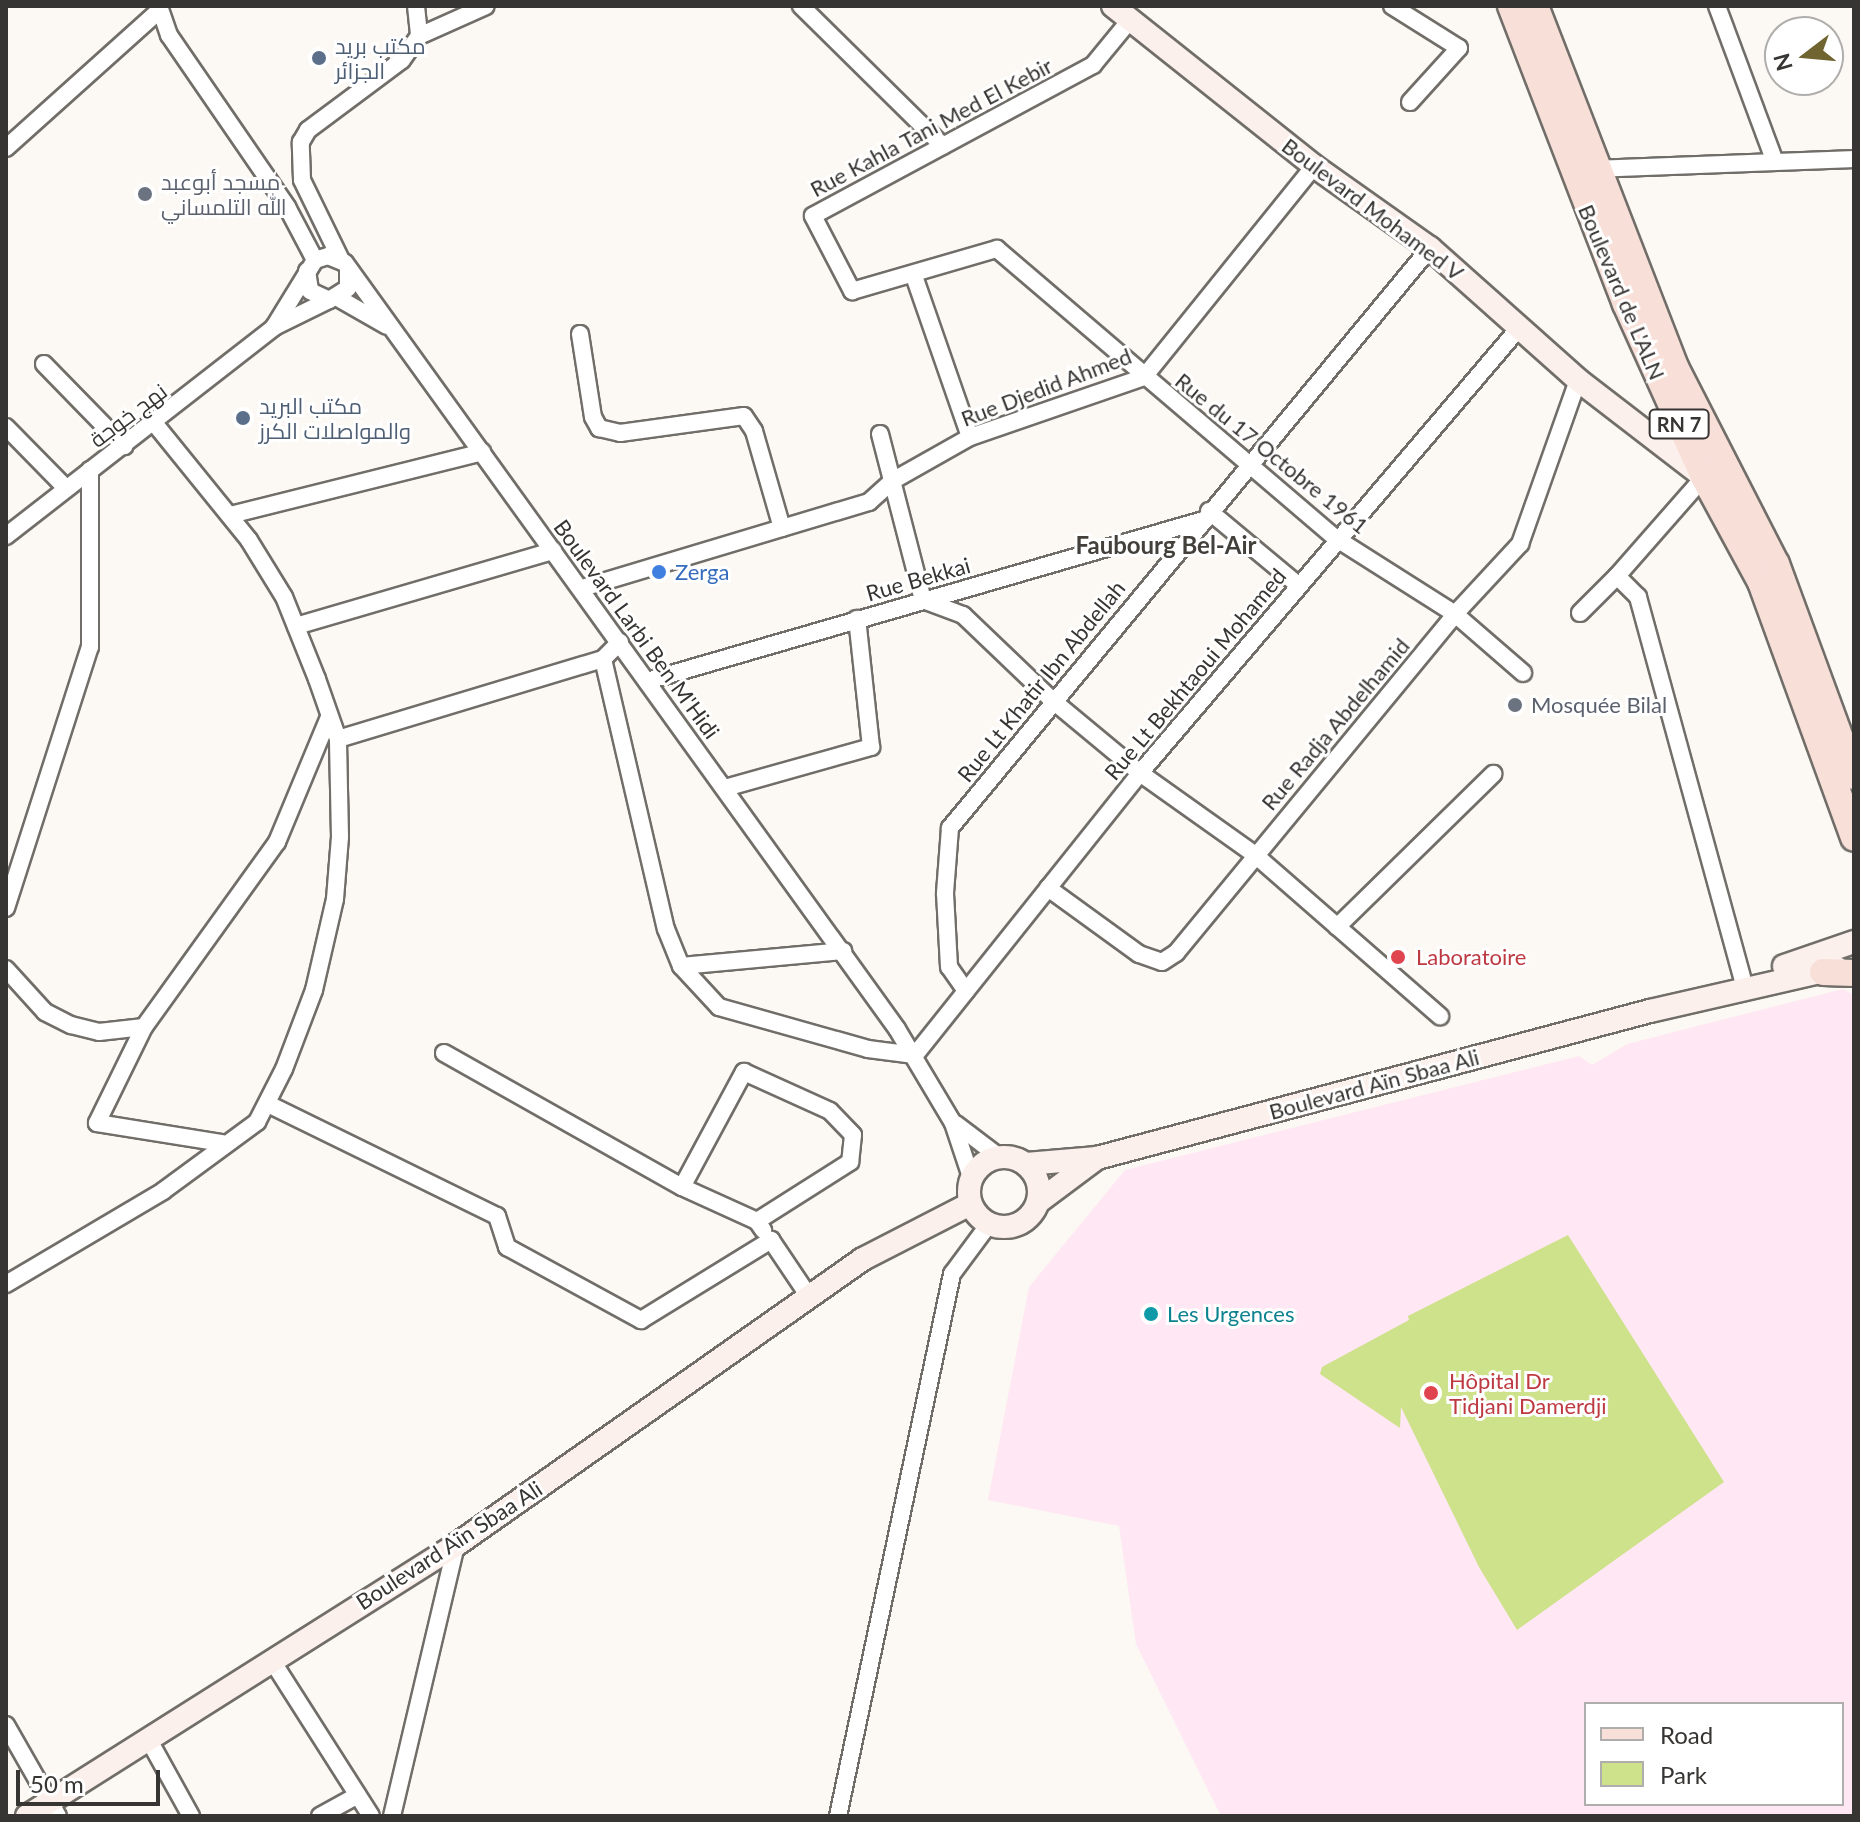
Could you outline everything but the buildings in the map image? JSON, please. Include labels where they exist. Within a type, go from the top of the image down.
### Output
[{"type":"main road","name":"Boulevard de L'ALN","points":[[1511,6],[1626,304],[1704,477],[1761,582],[1854,838]]},
{"type":"main road","name":"Boulevard de L'ALN","points":[[1535,6],[1594,169],[1676,369],[1776,564],[1854,776]]},
{"type":"main road","name":"Boulevard Mohamed V","points":[[1121,13],[1314,166],[1430,248],[1578,380],[1704,477]]},
{"type":"main road","name":"Boulevard Aïn Sbaa Ali","points":[[1650,1011],[1854,942]]},
{"type":"main road","name":"Boulevard Aïn Sbaa Ali","points":[[1097,1158],[1650,1011],[1854,964]]},
{"type":"main road","points":[[1823,972],[1854,973]]},
{"type":"main road","points":[[998,1156],[1026,1164],[1097,1158],[1038,1202],[1019,1224],[989,1224],[970,1204],[971,1177],[987,1160],[998,1156]]},
{"type":"main road","points":[[1026,1164],[1038,1181],[1038,1202]]},
{"type":"main road","name":"Boulevard Aïn Sbaa Ali","points":[[27,1816],[54,1810],[271,1659],[456,1545],[863,1259],[970,1204]]},
{"type":"street","points":[[416,6],[419,36],[486,6]]},
{"type":"street","points":[[801,6],[943,146]]},
{"type":"street","points":[[1392,6],[1459,48],[1410,102]]},
{"type":"street","points":[[1717,6],[1775,162]]},
{"type":"street","points":[[6,148],[159,8],[169,35],[287,207],[311,265],[310,291],[334,299],[395,331]]},
{"type":"street","name":"Rue Kahla Tani Med El Kebir","points":[[914,276],[852,291],[813,216],[1093,65],[1121,13]]},
{"type":"street","name":"Boulevard Larbi Ben M'Hidi","points":[[419,36],[402,60],[308,130],[298,153],[302,180],[344,264],[843,951],[915,1055],[947,1114]]},
{"type":"street","points":[[1594,169],[1854,159]]},
{"type":"street","name":"Rue Djedid Ahmed","points":[[582,588],[869,502],[892,481],[970,437],[1144,377],[1314,166]]},
{"type":"street","name":"Rue Lt Khatir Ibn Abdellah","points":[[966,991],[949,967],[945,893],[950,828],[1052,700],[1430,248]]},
{"type":"street","name":"Rue du 17 Octobre 1961","points":[[914,276],[997,249],[1144,377],[1250,461],[1337,539],[1455,614],[1523,673]]},
{"type":"street","points":[[311,265],[328,256],[344,264],[348,288],[334,299]]},
{"type":"street","name":"نهج خوجة","points":[[274,327],[311,265]]},
{"type":"street","points":[[914,276],[970,437]]},
{"type":"street","name":"نهج خوجة","points":[[6,536],[155,424],[274,327],[334,299]]},
{"type":"street","name":"Rue Lt Bekhtaoui Mohamed","points":[[915,1055],[1140,773],[1519,328]]},
{"type":"street","points":[[580,334],[593,417],[599,428],[620,433],[744,416],[754,431],[782,528]]},
{"type":"street","points":[[44,364],[124,446]]},
{"type":"street","name":"Rue Radja Abdelhamid","points":[[1048,888],[1139,954],[1162,962],[1176,953],[1254,854],[1455,614],[1520,544],[1578,380]]},
{"type":"street","points":[[6,1284],[163,1191],[222,1143],[257,1122],[268,1104],[314,990],[335,899],[340,837],[338,739],[296,626],[284,597],[230,515],[155,424]]},
{"type":"street","points":[[6,427],[66,488]]},
{"type":"street","points":[[880,434],[923,600],[963,615],[1052,700],[1140,773],[1254,854],[1440,1016]]},
{"type":"street","points":[[230,515],[482,452]]},
{"type":"street","points":[[6,908],[90,647],[90,470]]},
{"type":"street","points":[[1580,613],[1617,576],[1704,477]]},
{"type":"street","points":[[1205,516],[1298,585]]},
{"type":"street","name":"Rue Bekkai","points":[[647,681],[1205,516]]},
{"type":"street","points":[[296,626],[553,551]]},
{"type":"street","points":[[1617,576],[1638,597],[1742,978]]},
{"type":"street","points":[[725,788],[871,747],[857,619]]},
{"type":"street","points":[[338,739],[603,659],[620,642]]},
{"type":"street","points":[[603,659],[666,929],[681,966],[719,1007],[868,1049],[915,1055]]},
{"type":"street","points":[[222,1143],[97,1123],[144,1027],[277,842],[329,717]]},
{"type":"street","points":[[1337,927],[1493,774]]},
{"type":"street","points":[[681,966],[843,951]]},
{"type":"street","points":[[6,969],[45,1012],[71,1025],[99,1032],[144,1027]]},
{"type":"street","points":[[444,1053],[682,1187],[757,1221],[808,1295]]},
{"type":"street","points":[[682,1187],[744,1072],[830,1111],[853,1135],[850,1162],[757,1221]]},
{"type":"street","points":[[268,1104],[497,1216],[507,1247],[641,1320],[771,1240]]},
{"type":"street","points":[[947,1114],[998,1156]]},
{"type":"street","points":[[947,1114],[971,1177]]},
{"type":"street","points":[[838,1816],[952,1274],[989,1224]]},
{"type":"street","points":[[392,1816],[456,1545]]},
{"type":"street","points":[[271,1659],[371,1816]]},
{"type":"street","points":[[6,1725],[54,1810]]},
{"type":"street","points":[[150,1742],[191,1816]]},
{"type":"street","points":[[320,1816],[358,1795]]},
{"type":"shaded area","name":"Hôpital Dr Tidjani Damerdji","points":[[1843,989],[1854,995],[1854,1816],[1221,1816],[1136,1644],[1119,1526],[988,1500],[1029,1287],[1125,1170],[1579,1056],[1592,1065],[1627,1044]]},
{"type":"green space","points":[[1568,1235],[1724,1482],[1517,1630],[1479,1567],[1401,1407],[1400,1428],[1320,1374],[1322,1367],[1409,1320],[1408,1316]]},
{"type":"place","name":"مكتب بريد الجزائر","points":[[319,58]]},
{"type":"place","name":"مسجد أبوعبد الله التلمساني","points":[[145,194]]},
{"type":"place","name":"مكتب البريد والمواصلات الكرز","points":[[243,418]]},
{"type":"place","name":"Zerga","points":[[659,572]]},
{"type":"place","name":"Mosquée Bilal","points":[[1515,705]]},
{"type":"place","name":"Laboratoire","points":[[1398,957]]},
{"type":"place","name":"Les Urgences","points":[[1151,1314]]},
{"type":"place","name":"Hôpital Dr Tidjani Damerdji","points":[[1431,1393]]},
{"type":"district","name":"Faubourg Bel-Air","points":[[1166,545]]}]
